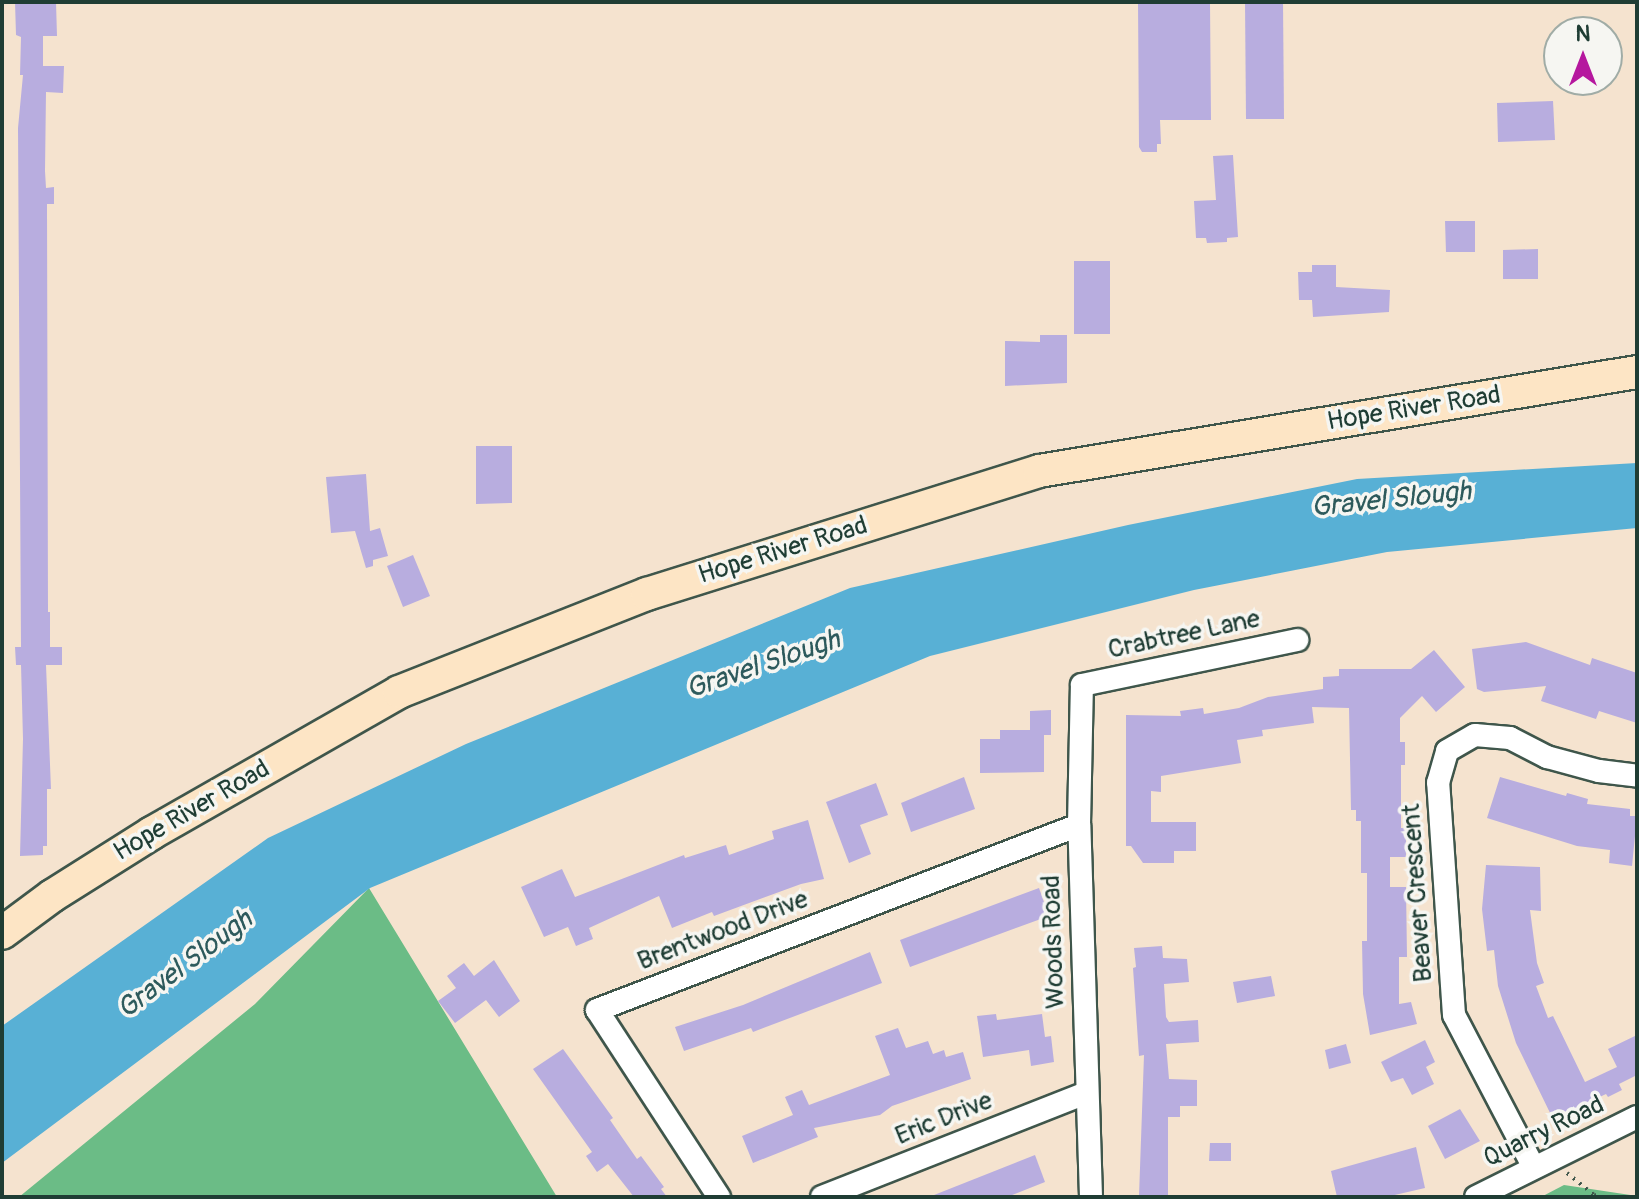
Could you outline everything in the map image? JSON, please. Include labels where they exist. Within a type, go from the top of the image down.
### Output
[{"type":"street","name":"Hope River Road","points":[[2,933],[52,896],[152,833],[399,692],[647,594],[1039,471],[1637,372]]},
{"type":"street","name":"Crabtree Lane","points":[[1082,685],[1297,640]]},
{"type":"street","name":"Woods Road","points":[[1082,685],[1079,825],[1091,1197]]},
{"type":"street","name":"Beaver Crescent","points":[[1542,1162],[1454,1015],[1438,783],[1447,751],[1475,735],[1510,738],[1547,757],[1599,771],[1637,776]]},
{"type":"street","name":"Brentwood Drive","points":[[719,1197],[597,1010],[1079,825]]},
{"type":"street","name":"Eric Drive","points":[[822,1197],[1086,1093]]},
{"type":"street","name":"Quarry Road","points":[[1476,1197],[1637,1117]]},
{"type":"path","points":[[1542,1162],[1602,1197]]},
{"type":"green space","points":[[369,888],[557,1197],[19,1197],[255,1004]]},
{"type":"green space","points":[[1564,1185],[1637,1196],[1637,1197],[1541,1197]]},
{"type":"water","name":"Gravel Slough","points":[[1637,463],[1637,528],[1387,552],[1194,590],[930,656],[370,888],[2,1163],[2,1026],[268,838],[466,744],[850,588],[1128,525],[1357,479]]},
{"type":"building","points":[[15,2],[56,2],[57,36],[43,36],[43,66],[64,66],[63,93],[46,92],[45,171],[46,188],[54,187],[54,204],[47,204],[48,612],[50,647],[62,647],[62,665],[46,665],[51,789],[47,789],[47,846],[43,846],[43,855],[20,856],[23,739],[21,665],[16,665],[15,647],[21,647],[18,128],[23,75],[20,75],[21,37],[16,35]]},
{"type":"building","points":[[1138,2],[1210,2],[1211,120],[1160,120],[1161,144],[1157,144],[1157,152],[1142,152],[1139,147]]},
{"type":"building","points":[[1245,2],[1283,2],[1284,119],[1246,119]]},
{"type":"building","points":[[1553,101],[1555,140],[1498,142],[1497,103]]},
{"type":"building","points":[[1233,155],[1238,237],[1227,238],[1227,242],[1207,243],[1206,238],[1196,238],[1194,201],[1216,200],[1213,156]]},
{"type":"building","points":[[1445,221],[1475,221],[1475,252],[1446,252]]},
{"type":"building","points":[[1538,249],[1538,279],[1503,279],[1503,250]]},
{"type":"building","points":[[1074,261],[1110,261],[1110,334],[1074,334]]},
{"type":"building","points":[[1312,265],[1336,265],[1336,287],[1390,290],[1389,312],[1313,317],[1312,300],[1299,300],[1298,272],[1312,272]]},
{"type":"building","points":[[1040,335],[1067,335],[1067,383],[1005,386],[1005,341],[1040,342]]},
{"type":"building","points":[[476,446],[512,446],[512,503],[476,504]]},
{"type":"building","points":[[366,474],[370,531],[380,528],[388,556],[373,560],[373,566],[366,568],[355,531],[331,533],[326,477]]},
{"type":"building","points":[[413,555],[430,596],[403,607],[387,566]]},
{"type":"building","points":[[1526,642],[1590,665],[1592,658],[1637,673],[1637,723],[1599,711],[1596,719],[1541,701],[1546,686],[1484,692],[1477,689],[1472,649]]},
{"type":"building","points":[[1434,650],[1465,687],[1436,712],[1422,696],[1400,718],[1400,742],[1405,742],[1405,765],[1401,765],[1401,828],[1406,828],[1406,857],[1390,857],[1390,887],[1406,887],[1407,957],[1399,957],[1399,1004],[1411,1002],[1417,1024],[1370,1035],[1363,994],[1362,941],[1367,941],[1367,873],[1361,873],[1361,821],[1356,821],[1356,810],[1351,810],[1349,708],[1312,707],[1314,723],[1262,730],[1263,736],[1237,740],[1241,763],[1161,776],[1161,792],[1151,791],[1151,822],[1196,822],[1196,851],[1174,851],[1174,863],[1143,863],[1131,846],[1126,846],[1126,715],[1181,716],[1180,711],[1203,708],[1204,714],[1239,708],[1268,697],[1323,689],[1323,677],[1339,676],[1339,669],[1411,669]]},
{"type":"building","points":[[1051,710],[1051,735],[1044,735],[1044,772],[980,773],[980,739],[1000,739],[1000,730],[1030,730],[1030,711]]},
{"type":"building","points":[[964,777],[975,809],[911,832],[901,803]]},
{"type":"building","points":[[1500,777],[1566,796],[1567,793],[1588,799],[1587,804],[1630,809],[1630,816],[1637,816],[1632,866],[1609,863],[1610,850],[1577,846],[1487,818]]},
{"type":"building","points":[[876,783],[888,815],[860,825],[871,854],[849,863],[826,802]]},
{"type":"building","points":[[808,820],[824,879],[801,884],[714,916],[712,912],[672,928],[659,896],[589,928],[593,939],[576,946],[568,927],[544,937],[521,887],[562,869],[575,897],[684,855],[685,858],[726,845],[729,855],[774,839],[772,831]]},
{"type":"building","points":[[1486,865],[1540,867],[1541,911],[1530,910],[1537,963],[1544,983],[1536,986],[1548,1018],[1553,1016],[1585,1082],[1617,1067],[1608,1049],[1637,1035],[1637,1075],[1619,1084],[1622,1090],[1608,1097],[1606,1094],[1553,1119],[1516,1043],[1498,986],[1494,950],[1487,951],[1482,909]]},
{"type":"building","points":[[1039,888],[1049,916],[910,967],[900,940]]},
{"type":"building","points":[[1162,946],[1163,958],[1187,959],[1189,982],[1164,984],[1166,1017],[1169,1022],[1198,1020],[1199,1042],[1166,1044],[1169,1079],[1197,1080],[1197,1106],[1180,1106],[1180,1117],[1168,1117],[1168,1196],[1139,1196],[1144,1055],[1139,1056],[1134,948]]},
{"type":"building","points":[[870,952],[882,983],[753,1032],[751,1028],[684,1051],[675,1027],[743,1005]]},
{"type":"building","points":[[494,960],[520,1001],[499,1017],[486,1000],[455,1023],[438,1001],[456,988],[447,976],[464,963],[474,976]]},
{"type":"building","points":[[1271,976],[1275,996],[1237,1003],[1233,982]]},
{"type":"building","points":[[996,1014],[997,1020],[1042,1014],[1045,1037],[1051,1036],[1054,1062],[1031,1066],[1029,1050],[983,1057],[977,1016]]},
{"type":"building","points":[[898,1028],[906,1048],[928,1041],[933,1054],[944,1050],[946,1057],[963,1052],[971,1079],[892,1106],[880,1115],[814,1128],[818,1137],[753,1163],[742,1136],[793,1115],[785,1097],[802,1090],[809,1105],[890,1075],[875,1036]]},
{"type":"building","points":[[1425,1040],[1435,1062],[1426,1067],[1434,1084],[1412,1095],[1403,1078],[1391,1082],[1381,1062]]},
{"type":"building","points":[[1346,1044],[1351,1063],[1329,1069],[1325,1050]]},
{"type":"building","points":[[563,1049],[613,1118],[610,1120],[637,1159],[641,1156],[664,1187],[661,1189],[667,1197],[634,1197],[608,1164],[597,1172],[586,1156],[592,1152],[533,1069]]},
{"type":"building","points":[[1460,1109],[1480,1141],[1445,1159],[1428,1126]]},
{"type":"building","points":[[1210,1143],[1231,1143],[1231,1161],[1209,1161]]},
{"type":"building","points":[[1416,1147],[1425,1188],[1386,1197],[1337,1197],[1331,1171]]},
{"type":"building","points":[[1035,1155],[1045,1182],[1007,1197],[929,1197]]}]
